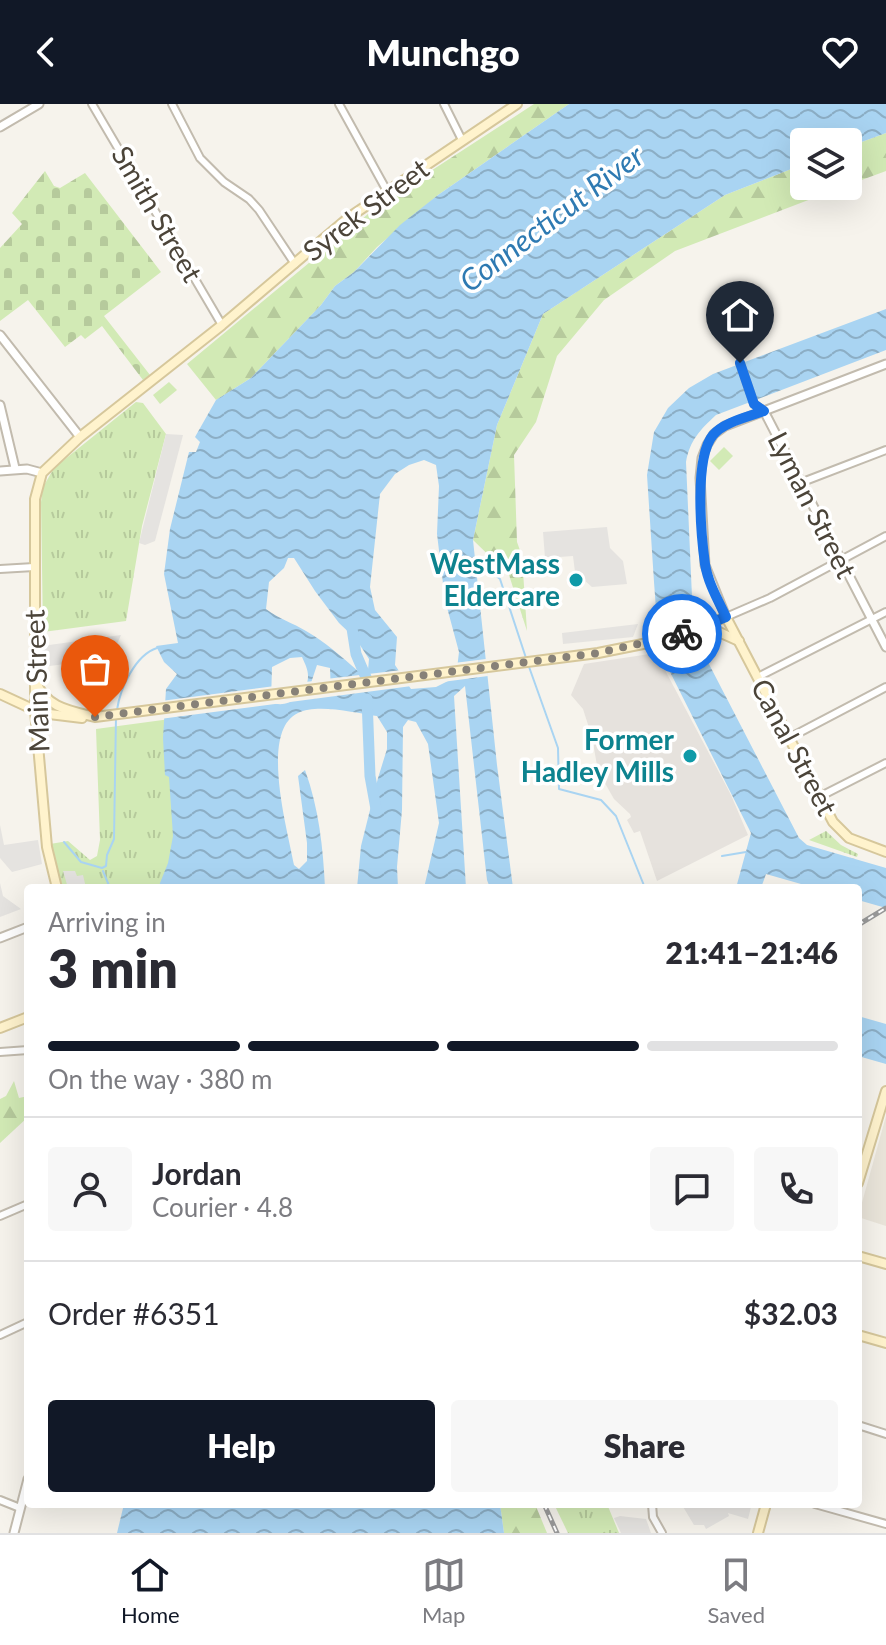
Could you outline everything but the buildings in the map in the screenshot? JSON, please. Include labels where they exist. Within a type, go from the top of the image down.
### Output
[{"type":"main road","name":"Syrek Street","points":[[42,473],[80,437],[222,325],[348,218],[517,104]]},
{"type":"main road","name":"Main Street","points":[[42,473],[35,499],[35,711],[47,847],[56,884]]},
{"type":"main road","points":[[0,694],[35,711],[61,717],[95,717],[598,653],[653,641],[726,617]]},
{"type":"main road","name":"Canal Street","points":[[726,617],[833,822],[858,843],[886,852]]},
{"type":"main road","points":[[698,628],[719,632],[739,641]]},
{"type":"main road","points":[[35,678],[41,693],[53,704],[95,717]]},
{"type":"main road","points":[[0,1028],[24,1019]]},
{"type":"main road","points":[[862,1170],[886,1091]]},
{"type":"main road","points":[[862,1257],[886,1264]]},
{"type":"main road","points":[[862,1336],[886,1343]]},
{"type":"main road","points":[[758,1533],[765,1508]]},
{"type":"street","points":[[0,127],[39,104]]},
{"type":"street","name":"Smith Street","points":[[92,104],[222,325]]},
{"type":"street","points":[[172,104],[200,158],[259,210],[295,264]]},
{"type":"street","points":[[339,104],[387,191]]},
{"type":"street","points":[[444,104],[462,140]]},
{"type":"street","points":[[0,335],[80,437]]},
{"type":"street","name":"Lyman Street","points":[[740,363],[753,401],[764,411],[886,647]]},
{"type":"street","points":[[886,364],[725,426],[714,434],[702,458],[700,478],[705,565],[726,617],[770,598],[886,536]]},
{"type":"street","points":[[0,405],[15,468]]},
{"type":"street","points":[[800,483],[886,450]]},
{"type":"street","points":[[0,471],[15,468],[42,473]]},
{"type":"street","points":[[0,569],[34,567]]},
{"type":"street","points":[[758,677],[886,612]]},
{"type":"street","points":[[789,738],[886,687]]},
{"type":"street","points":[[819,797],[886,763]]},
{"type":"street","points":[[1,935],[24,928]]},
{"type":"street","points":[[0,1052],[24,1050]]},
{"type":"street","points":[[0,1216],[24,1206]]},
{"type":"street","points":[[0,1335],[24,1324]]},
{"type":"street","points":[[862,1426],[886,1434]]},
{"type":"street","points":[[14,1533],[24,1494]]},
{"type":"street","points":[[0,1500],[20,1508]]},
{"type":"street","points":[[652,1508],[653,1517],[662,1533]]},
{"type":"street","points":[[829,1508],[886,1524]]},
{"type":"shaded area","points":[[166,434],[183,435],[155,541],[145,545],[139,543]]},
{"type":"shaded area","points":[[607,527],[610,548],[623,561],[627,584],[592,587],[575,572],[573,556],[545,558],[543,532]]},
{"type":"shaded area","points":[[638,624],[633,637],[563,644],[562,633]]},
{"type":"shaded area","points":[[121,635],[111,658],[42,667],[42,646]]},
{"type":"shaded area","points":[[656,653],[731,795],[748,835],[657,881],[640,831],[634,833],[627,820],[630,814],[614,799],[598,771],[583,709],[571,695],[584,664]]},
{"type":"shaded area","points":[[0,825],[4,845],[38,840],[42,864],[12,872],[0,858]]},
{"type":"shaded area","points":[[63,871],[83,875],[85,884],[67,884]]},
{"type":"shaded area","points":[[0,883],[3,896],[21,909],[0,917]]},
{"type":"shaded area","points":[[886,1116],[886,1226],[862,1218],[862,1203]]},
{"type":"shaded area","points":[[684,1508],[751,1508],[748,1519],[728,1513],[729,1516],[706,1529],[704,1525],[694,1525]]},
{"type":"shaded area","points":[[614,1518],[646,1519],[651,1533],[621,1533]]},
{"type":"green space","points":[[534,104],[569,104],[438,195],[335,286],[321,305],[251,378],[216,400],[187,364],[380,204]]},
{"type":"green space","points":[[886,133],[886,171],[862,180],[862,142]]},
{"type":"green space","points":[[790,169],[790,200],[808,200],[675,251],[604,300],[557,356],[536,422],[514,455],[517,542],[522,556],[527,631],[509,575],[473,540],[497,425],[543,314],[725,195]]},
{"type":"green space","points":[[45,171],[54,186],[60,188],[85,173],[161,272],[104,316],[150,375],[143,380],[102,326],[85,339],[81,335],[65,347],[28,300],[0,321],[0,248],[22,224],[12,213]]},
{"type":"green space","points":[[169,382],[177,390],[160,404],[153,395]]},
{"type":"green space","points":[[136,402],[143,403],[166,434],[142,526],[126,621],[43,632],[43,487],[54,468]]},
{"type":"green space","points":[[724,447],[733,456],[719,470],[710,461]]},
{"type":"green space","points":[[185,717],[189,762],[165,884],[62,884],[50,844],[68,841],[90,860],[97,856],[100,840],[96,729]]},
{"type":"green space","points":[[826,831],[841,845],[858,854],[857,857],[809,840]]},
{"type":"green space","points":[[14,1081],[19,1098],[24,1097],[24,1121],[0,1143],[0,1099],[6,1096]]},
{"type":"green space","points":[[501,1508],[537,1508],[547,1533],[504,1533]]},
{"type":"green space","points":[[556,1508],[609,1508],[619,1533],[568,1533]]},
{"type":"water","points":[[569,104],[886,104],[886,133],[862,142],[862,128],[790,128],[790,169],[725,195],[543,314],[497,425],[473,540],[512,884],[488,884],[487,880],[465,686],[454,696],[466,884],[425,884],[439,823],[428,744],[416,722],[408,720],[403,727],[398,884],[357,884],[361,846],[387,749],[387,732],[377,716],[315,709],[298,713],[286,723],[280,740],[279,783],[294,865],[299,869],[307,861],[298,776],[305,770],[320,828],[325,884],[160,884],[168,863],[173,836],[163,738],[166,689],[177,674],[164,662],[156,646],[178,643],[164,574],[170,529],[189,452],[196,452],[200,442],[195,437],[216,400],[251,378],[321,305],[335,286],[354,272],[400,225],[438,195]],"holes":[[[424,460],[436,465],[439,486],[437,534],[445,600],[459,652],[456,677],[436,687],[411,689],[395,665],[397,637],[375,610],[370,587],[380,494],[395,474],[409,465]],[[288,558],[294,558],[339,623],[356,639],[369,659],[368,670],[358,671],[320,640],[266,609],[269,582],[284,568]],[[302,657],[308,673],[307,683],[292,701],[282,704],[271,702],[272,667],[290,658]],[[317,665],[330,668],[331,694],[311,683]]]},
{"type":"water","points":[[886,309],[886,350],[716,415],[696,436],[686,462],[696,639],[799,838],[807,845],[886,868],[886,908],[862,901],[862,884],[801,884],[766,874],[762,884],[737,884],[751,833],[659,650],[647,475],[654,432],[668,408],[689,388],[713,374]]},
{"type":"water","points":[[862,1017],[886,1024],[886,1064],[862,1057]]},
{"type":"water","points":[[123,1508],[501,1508],[504,1533],[117,1533]]},
{"type":"pier","points":[[486,659],[488,676],[435,683],[453,674],[454,663]]},
{"type":"pier","points":[[402,670],[413,685],[434,683],[160,719],[161,701],[275,686],[275,700],[281,702],[303,682],[316,681],[319,691],[327,690],[326,679]]},
{"type":"waterway","points":[[475,559],[500,579],[526,658]]},
{"type":"waterway","name":"Connecticut River","points":[[351,622],[356,654],[368,682]]},
{"type":"waterway","points":[[117,710],[121,692],[135,665],[157,648]]},
{"type":"waterway","points":[[528,664],[558,748],[559,789],[601,800],[616,816],[643,884]]},
{"type":"waterway","name":"Connecticut River","points":[[367,699],[370,776],[376,809]]},
{"type":"waterway","points":[[64,842],[81,862],[102,868],[106,866],[114,839],[116,716]]},
{"type":"waterway","points":[[722,856],[746,852]]},
{"type":"waterway","points":[[103,871],[108,884]]},
{"type":"railway","points":[[862,923],[886,908]]},
{"type":"railway","points":[[546,1508],[557,1533]]},
{"type":"way so far","points":[[95,717],[598,653],[682,634]]},
{"type":"place","name":"WestMass Eldercare","points":[[576,580]]},
{"type":"place","name":"Former Hadley Mills","points":[[690,756]]},
{"type":"route","points":[[682,634],[726,617],[705,565],[700,478],[702,458],[714,434],[725,426],[764,411],[754,404],[740,363]]}]
